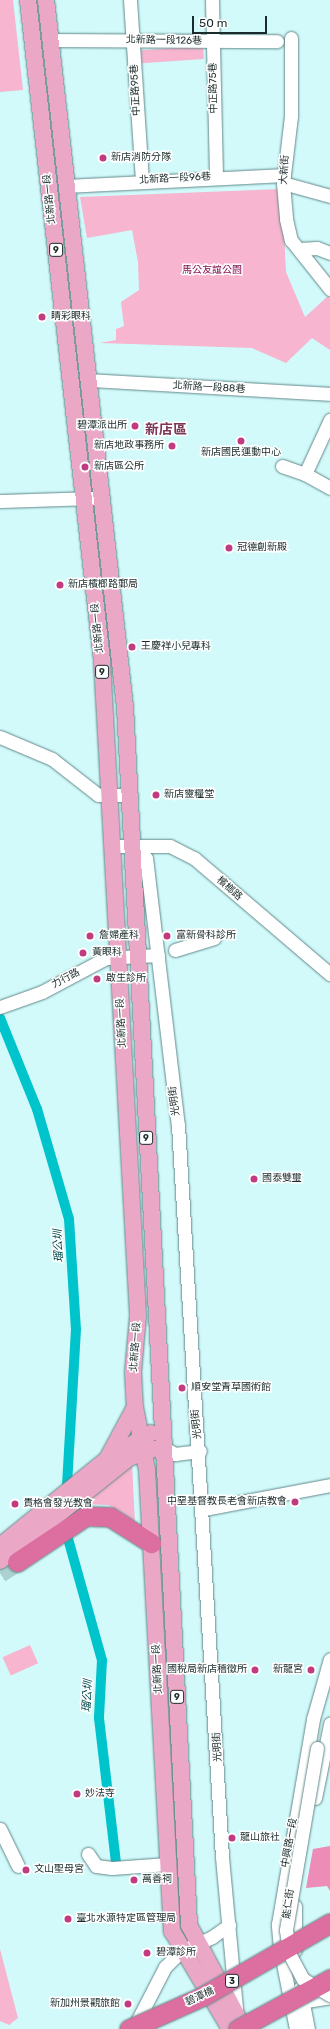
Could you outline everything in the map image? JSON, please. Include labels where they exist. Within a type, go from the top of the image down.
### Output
[{"type":"highway","points":[[9,1561],[86,1516],[110,1517],[151,1543]]},
{"type":"highway","name":"碧潭橋","points":[[129,2029],[210,1993],[330,1923]]},
{"type":"highway","points":[[238,2029],[330,1978]]},
{"type":"main road","name":"北新路一段","points":[[28,0],[102,662],[138,1316],[133,1372],[135,1408],[145,1451],[172,1931],[181,1950]]},
{"type":"main road","name":"北新路一段","points":[[46,0],[125,707],[133,845],[136,956],[189,1925],[199,1943]]},
{"type":"main road","points":[[107,1459],[135,1408]]},
{"type":"main road","points":[[0,1546],[107,1459],[142,1435],[162,1430]]},
{"type":"main road","points":[[9,1561],[27,1538],[129,1458],[145,1451],[164,1448]]},
{"type":"main road","points":[[27,1538],[48,1531],[77,1511],[98,1507],[123,1516],[151,1543]]},
{"type":"main road","name":"9","points":[[199,1943],[236,2009],[244,2029]]},
{"type":"main road","name":"9","points":[[181,1950],[230,2029]]},
{"type":"street","name":"中正路95巷","points":[[130,0],[142,181]]},
{"type":"street","name":"中正路75巷","points":[[212,0],[216,177]]},
{"type":"street","name":"大新街","points":[[291,38],[291,116],[283,179],[286,219],[291,240],[330,289]]},
{"type":"street","name":"北新路一段126巷","points":[[50,40],[277,41]]},
{"type":"street","name":"北新路一段96巷","points":[[67,186],[216,177],[283,179],[330,196]]},
{"type":"street","points":[[299,249],[317,248],[330,253]]},
{"type":"street","name":"北新路一段88巷","points":[[89,380],[330,394]]},
{"type":"street","points":[[305,474],[330,420]]},
{"type":"street","points":[[282,466],[305,474],[330,488]]},
{"type":"street","points":[[0,501],[84,499],[102,497]]},
{"type":"street","points":[[0,737],[52,759],[98,795],[130,795]]},
{"type":"street","name":"光明街","points":[[133,845],[146,858],[185,1207],[228,1925],[236,2009]]},
{"type":"street","name":"檳榔路","points":[[112,846],[170,846],[194,858],[330,974]]},
{"type":"street","points":[[175,950],[214,938]]},
{"type":"street","name":"力行路","points":[[1,1006],[47,989],[106,958],[158,955]]},
{"type":"street","points":[[164,1448],[175,1454],[200,1451]]},
{"type":"street","points":[[204,1509],[330,1485]]},
{"type":"street","name":"中興路一段","points":[[308,2029],[278,1924],[299,1795],[317,1709],[330,1659]]},
{"type":"street","points":[[317,1709],[317,1748]]},
{"type":"street","points":[[317,1748],[330,1716]]},
{"type":"street","name":"中興路一段","points":[[296,2029],[300,2002],[293,1940],[294,1917],[330,1724]]},
{"type":"street","name":"能仁街","points":[[317,1748],[286,1930],[290,1955],[302,1979],[330,1996]]},
{"type":"street","points":[[0,1829],[18,1866]]},
{"type":"street","points":[[88,1854],[96,1866],[117,1869],[168,1864]]},
{"type":"street","points":[[133,2029],[165,1967],[181,1950],[199,1943],[228,1925]]},
{"type":"street","points":[[300,2002],[330,1996]]},
{"type":"street","points":[[300,2002],[330,2003]]},
{"type":"green space","points":[[0,0],[13,0],[23,90],[0,92]]},
{"type":"green space","points":[[203,46],[204,59],[142,63],[141,50]]},
{"type":"green space","name":"馬公友誼公園","points":[[282,189],[286,272],[305,317],[328,296],[330,299],[330,350],[312,338],[286,363],[252,348],[100,343],[116,340],[116,329],[124,326],[121,302],[139,290],[138,262],[132,230],[87,238],[80,197]]},
{"type":"green space","points":[[132,1463],[135,1524],[109,1505],[83,1504]]},
{"type":"green space","points":[[30,1645],[38,1663],[11,1675],[3,1657]]},
{"type":"green space","points":[[0,1949],[18,2018],[9,2025],[0,2021]]},
{"type":"shaded area","points":[[330,1846],[330,1891],[327,1886],[306,1888],[313,1849]]},
{"type":"waterway","name":"瑠公圳","points":[[0,1018],[37,1109],[69,1219],[76,1329],[67,1484]]},
{"type":"waterway","name":"瑠公圳","points":[[67,1535],[102,1660],[99,1718],[116,1862]]},
{"type":"tunnel","points":[[0,1573],[17,1562]]},
{"type":"place","name":"新店消防分隊","points":[[103,158]]},
{"type":"place","name":"睛彩眼科","points":[[42,317]]},
{"type":"place","name":"碧潭派出所","points":[[135,426]]},
{"type":"place","name":"新店國民運動中心","points":[[241,441]]},
{"type":"place","name":"新店地政事務所","points":[[172,446]]},
{"type":"place","name":"新店區公所","points":[[85,467]]},
{"type":"place","name":"冠德創新殿","points":[[229,548]]},
{"type":"place","name":"新店檳榔路郵局","points":[[60,585]]},
{"type":"place","name":"王慶祥小兒專科","points":[[132,647]]},
{"type":"place","name":"新店靈糧堂","points":[[156,795]]},
{"type":"place","name":"詹婦產科","points":[[90,936]]},
{"type":"place","name":"富新骨科診所","points":[[167,936]]},
{"type":"place","name":"黃眼科","points":[[83,953]]},
{"type":"place","name":"啟生診所","points":[[97,979]]},
{"type":"place","name":"國泰雙璽","points":[[254,1179]]},
{"type":"place","name":"順安堂青草國術館","points":[[182,1388]]},
{"type":"place","name":"中堊基督教長老會新店教會","points":[[295,1502]]},
{"type":"place","name":"貴格會發光教會","points":[[15,1504]]},
{"type":"place","name":"國稅局新店稽徵所","points":[[255,1670]]},
{"type":"place","name":"新龍宮","points":[[311,1670]]},
{"type":"place","name":"妙法寺","points":[[77,1794]]},
{"type":"place","name":"龍山旅社","points":[[232,1838]]},
{"type":"place","name":"文山聖母宮","points":[[26,1870]]},
{"type":"place","name":"萬善祠","points":[[134,1880]]},
{"type":"place","name":"臺北水源特定區管理局","points":[[68,1919]]},
{"type":"place","name":"碧潭診所","points":[[147,1953]]},
{"type":"place","name":"新加州景觀旅館","points":[[128,2004]]},
{"type":"district","name":"新店區","points":[[166,430]]}]
